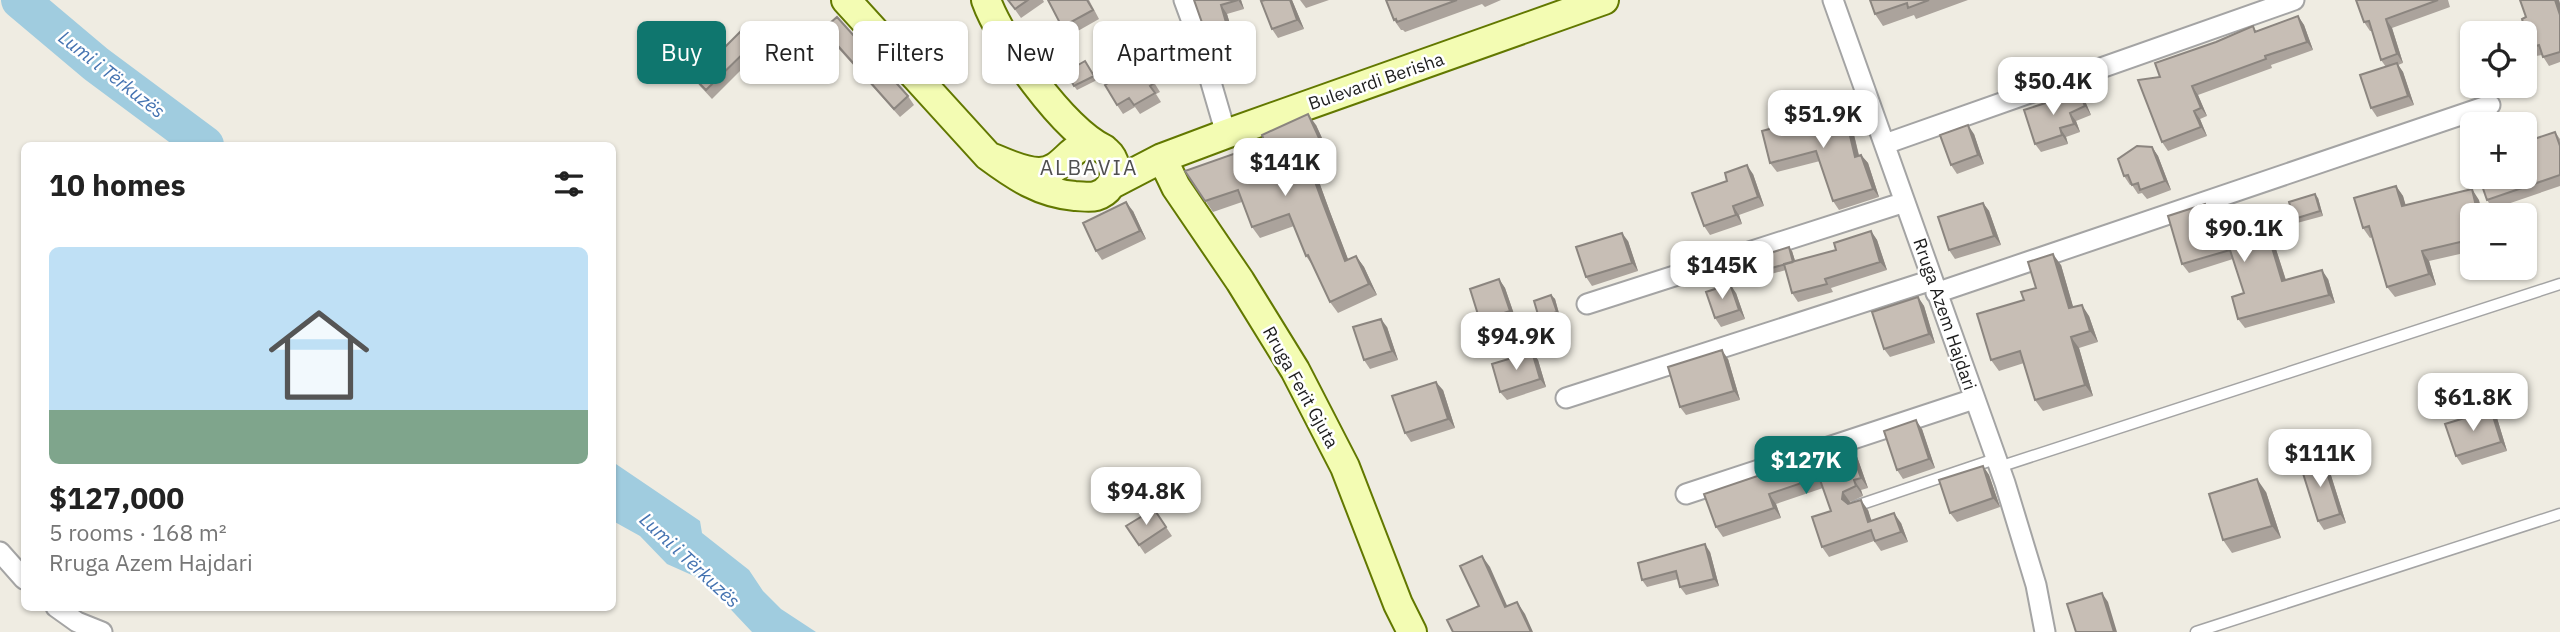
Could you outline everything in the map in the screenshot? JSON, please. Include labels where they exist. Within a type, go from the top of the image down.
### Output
[{"type":"main road","points":[[846,0],[988,156],[1039,189],[1060,194],[1099,196],[1112,184],[1115,168],[1108,152],[1084,136],[1055,105],[1015,55],[986,0]]},
{"type":"main road","name":"Bulevardi Berisha","points":[[1112,184],[1162,158],[1226,134],[1604,0]]},
{"type":"main road","points":[[1055,105],[1068,141],[1064,179],[1068,187],[1082,196]]},
{"type":"main road","points":[[988,156],[1015,167],[1038,172],[1052,170],[1065,162],[1076,149],[1093,145],[1124,156],[1162,158]]},
{"type":"main road","name":"Rruga Ferit Gjuta","points":[[1162,158],[1176,187],[1240,281],[1295,370],[1345,467],[1398,604],[1412,632]]},
{"type":"street","points":[[1184,0],[1226,134]]},
{"type":"street","name":"Rruga Azem Hajdari","points":[[1833,0],[1997,463],[2036,585],[2045,632]]},
{"type":"street","points":[[1885,144],[2294,0]]},
{"type":"street","points":[[1566,398],[1934,286],[2490,105]]},
{"type":"street","points":[[1587,304],[1905,202]]},
{"type":"street","points":[[1686,494],[1974,398]]},
{"type":"street","points":[[0,552],[9,558],[21,575]]},
{"type":"street","points":[[62,611],[77,622],[102,632]]},
{"type":"lane","points":[[1856,506],[2560,284]]},
{"type":"lane","points":[[2196,632],[2560,513]]},
{"type":"water","points":[[616,464],[700,521],[702,533],[749,570],[763,591],[781,609],[816,632],[752,632],[703,580],[667,564],[640,536],[616,523]]},
{"type":"building","points":[[1008,0],[1028,0],[1015,9]]},
{"type":"building","points":[[1048,0],[1087,0],[1093,10],[1073,21],[1059,21]]},
{"type":"building","points":[[1194,0],[1238,0],[1221,5],[1226,21],[1201,21]]},
{"type":"building","points":[[1290,0],[1297,20],[1272,29],[1261,1]]},
{"type":"building","points":[[1386,0],[1457,0],[1397,22]]},
{"type":"building","points":[[1870,0],[1929,0],[1908,8],[1907,3],[1875,14]]},
{"type":"building","points":[[2356,0],[2438,0],[2386,19],[2397,54],[2381,60],[2369,21],[2364,22]]},
{"type":"building","points":[[2520,0],[2555,0],[2560,15],[2560,52],[2543,57],[2537,46],[2537,21],[2523,21],[2526,17]]},
{"type":"building","points":[[2298,16],[2307,42],[2192,86],[2201,108],[2194,111],[2201,127],[2162,142],[2138,80],[2160,77],[2155,63],[2253,26],[2255,32]]},
{"type":"building","points":[[837,17],[853,35],[853,63],[839,47],[839,21],[832,21]]},
{"type":"building","points":[[740,32],[740,57],[726,70],[726,46]]},
{"type":"building","points":[[1085,61],[1093,76],[1079,84],[1079,64]]},
{"type":"building","points":[[2397,63],[2408,96],[2371,108],[2360,75]]},
{"type":"building","points":[[700,84],[712,84],[706,90]]},
{"type":"building","points":[[872,84],[897,84],[908,96],[894,109]]},
{"type":"building","points":[[1153,84],[1150,86],[1155,93],[1134,105],[1129,98],[1117,105],[1105,85]]},
{"type":"building","points":[[2079,92],[2085,106],[2070,113],[2074,124],[2060,128],[2062,135],[2035,144],[2024,110]]},
{"type":"building","points":[[1843,106],[1855,157],[1861,155],[1873,189],[1833,201],[1816,151],[1770,163],[1762,131],[1810,118],[1809,114]]},
{"type":"building","points":[[1308,114],[1324,149],[1306,157],[1345,261],[1356,256],[1369,284],[1330,302],[1308,255],[1306,256],[1289,214],[1252,227],[1238,190],[1205,201],[1185,171],[1265,143],[1262,135]]},
{"type":"building","points":[[1968,125],[1978,155],[1951,165],[1940,135]]},
{"type":"building","points":[[2555,132],[2560,146],[2560,175],[2537,183],[2537,138]]},
{"type":"building","points":[[2137,146],[2152,147],[2165,181],[2140,190],[2138,183],[2132,185],[2128,175],[2124,176],[2118,159]]},
{"type":"building","points":[[1747,165],[1758,197],[1733,206],[1736,215],[1704,226],[1692,193],[1727,181],[1725,173]]},
{"type":"building","points":[[2396,186],[2402,206],[2472,189],[2475,203],[2460,203],[2460,242],[2422,251],[2429,274],[2387,287],[2369,226],[2363,228],[2354,198]]},
{"type":"building","points":[[2483,189],[2519,189],[2487,200]]},
{"type":"building","points":[[2315,194],[2320,211],[2294,219],[2289,202]]},
{"type":"building","points":[[1126,202],[1140,231],[1096,251],[1083,223]]},
{"type":"building","points":[[1983,203],[1994,236],[1949,250],[1938,217]]},
{"type":"building","points":[[2205,204],[2214,232],[2237,225],[2241,239],[2267,231],[2282,281],[2322,270],[2329,295],[2238,319],[2232,297],[2244,293],[2230,250],[2182,264],[2168,216]]},
{"type":"building","points":[[1871,231],[1880,262],[1825,279],[1827,284],[1792,293],[1784,264],[1836,250],[1834,243]]},
{"type":"building","points":[[1622,233],[1632,263],[1586,277],[1576,247]]},
{"type":"building","points":[[1789,247],[1793,262],[1768,269],[1764,255]]},
{"type":"building","points":[[2053,254],[2069,308],[2082,305],[2090,331],[2071,337],[2085,385],[2035,400],[2020,351],[1991,360],[1977,314],[2024,300],[2021,292],[2036,288],[2028,262]]},
{"type":"building","points":[[1499,279],[1510,311],[1480,321],[1470,289]]},
{"type":"building","points":[[1730,284],[1739,310],[1715,318],[1706,292]]},
{"type":"building","points":[[1551,295],[1557,312],[1539,318],[1534,301]]},
{"type":"building","points":[[1918,297],[1929,334],[1884,349],[1872,312]]},
{"type":"building","points":[[1381,319],[1392,351],[1364,360],[1353,327]]},
{"type":"building","points":[[1722,350],[1734,391],[1680,407],[1668,367]]},
{"type":"building","points":[[1532,352],[1540,379],[1500,392],[1492,364]]},
{"type":"building","points":[[1436,382],[1448,419],[1405,433],[1392,396]]},
{"type":"building","points":[[2491,410],[2501,442],[2456,456],[2445,424]]},
{"type":"building","points":[[1916,420],[1929,459],[1897,470],[1884,431]]},
{"type":"building","points":[[1848,441],[1861,478],[1854,480],[1856,486],[1843,492],[1842,499],[1848,504],[1861,500],[1868,522],[1894,513],[1901,532],[1875,541],[1871,530],[1822,547],[1812,517],[1831,511],[1819,477],[1769,494],[1774,508],[1716,527],[1704,494],[1790,465],[1788,462]]},
{"type":"building","points":[[2322,457],[2340,514],[2318,521],[2300,464]]},
{"type":"building","points":[[1983,466],[1993,498],[1950,513],[1939,480]]},
{"type":"building","points":[[2257,479],[2272,526],[2223,540],[2209,494]]},
{"type":"building","points":[[1154,509],[1166,527],[1139,545],[1126,526]]},
{"type":"building","points":[[1705,544],[1714,579],[1680,587],[1676,571],[1642,580],[1638,563]]},
{"type":"building","points":[[1482,556],[1505,607],[1517,602],[1531,632],[1453,632],[1447,620],[1479,606],[1460,566]]},
{"type":"building","points":[[2102,593],[2114,632],[2076,632],[2067,604]]},
{"type":"waterway","name":"Lumi i Tërkuzës","points":[[20,0],[96,64],[201,142]]},
{"type":"district","name":"ALBAVIA","points":[[1089,167]]}]
